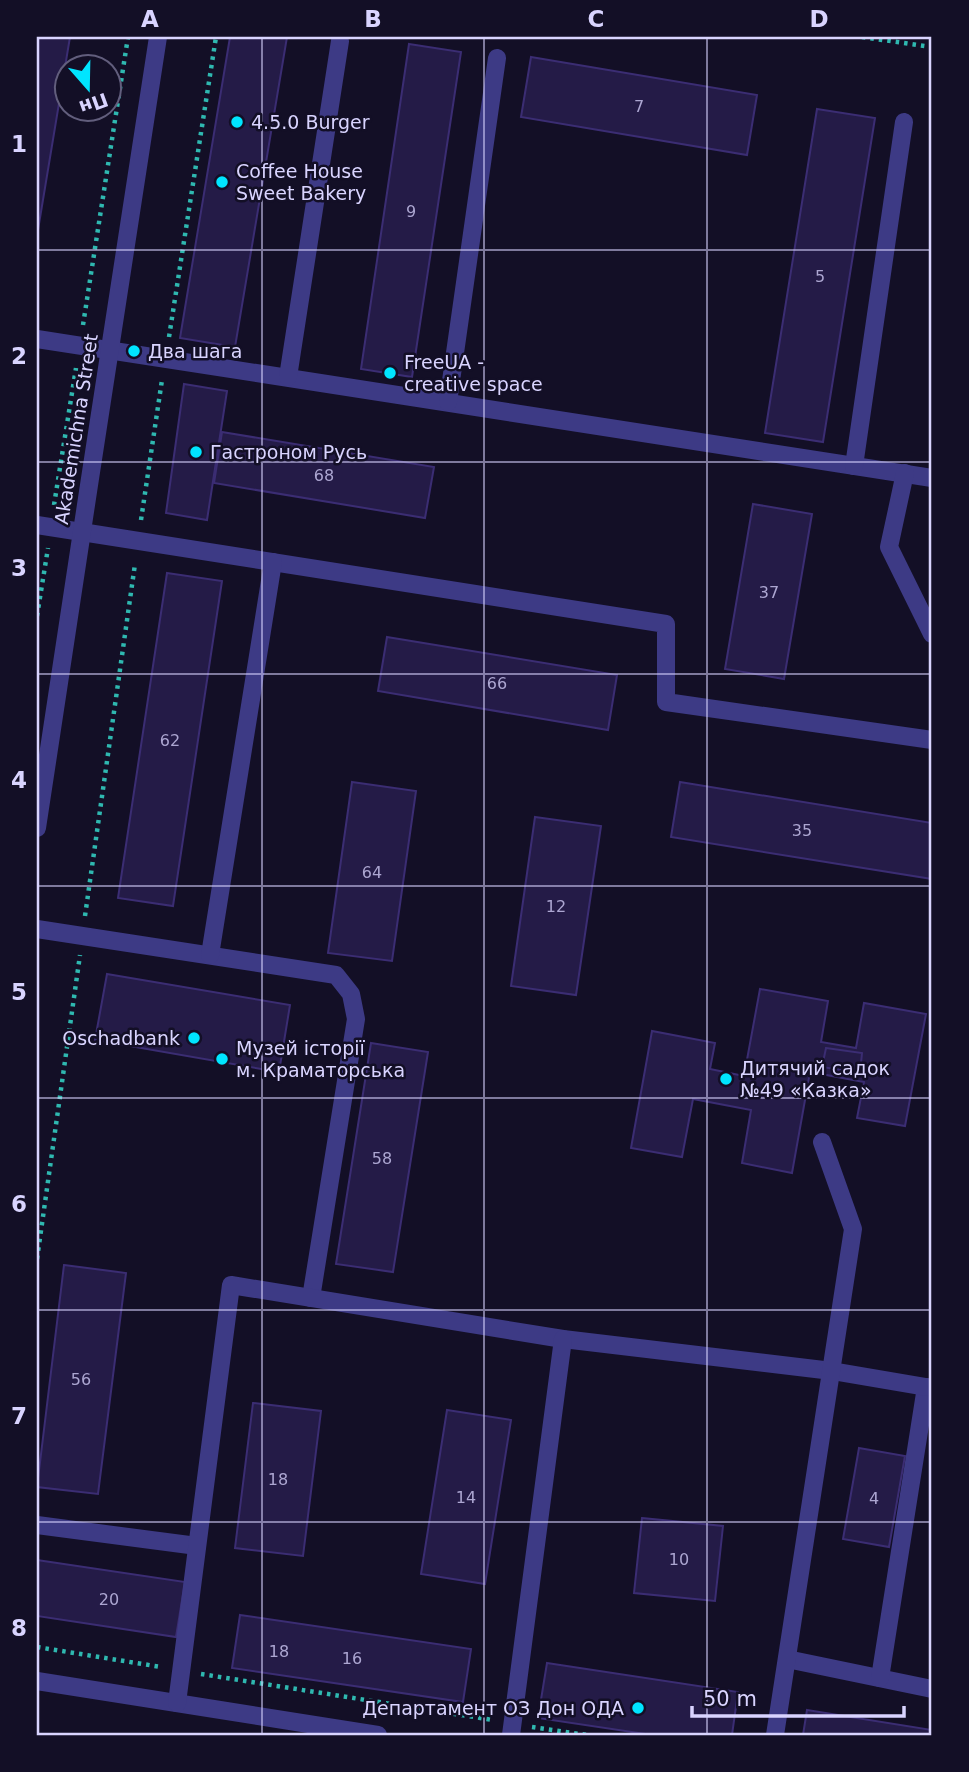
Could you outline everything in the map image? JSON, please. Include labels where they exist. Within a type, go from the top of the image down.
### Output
[{"type":"street","name":"Akademichna Street","points":[[37,828],[158,37]]},
{"type":"street","points":[[288,377],[340,40]]},
{"type":"street","points":[[449,402],[497,58]]},
{"type":"street","points":[[854,466],[904,122]]},
{"type":"street","points":[[37,339],[932,478]]},
{"type":"street","points":[[905,472],[889,547],[932,634]]},
{"type":"street","points":[[37,524],[666,624],[666,702],[932,740]]},
{"type":"street","points":[[210,955],[273,562]]},
{"type":"street","points":[[37,929],[336,975],[351,994],[356,1019],[311,1298]]},
{"type":"street","points":[[775,1735],[853,1229],[822,1142]]},
{"type":"street","points":[[177,1703],[231,1285],[563,1339],[832,1371],[929,1387],[880,1678]]},
{"type":"street","points":[[512,1729],[563,1339]]},
{"type":"street","points":[[37,1525],[197,1546]]},
{"type":"street","points":[[787,1659],[932,1689]]},
{"type":"street","points":[[37,1681],[177,1703],[279,1727],[379,1735]]},
{"type":"path","points":[[37,1259],[138,541],[216,37]]},
{"type":"path","points":[[862,37],[932,47]]},
{"type":"path","points":[[37,1647],[512,1729],[587,1735]]},
{"type":"building","points":[[37,37],[70,37],[68,52],[52,52],[52,122],[56,122],[37,236]]},
{"type":"building","points":[[230,37],[287,37],[235,347],[180,338]]},
{"type":"building","points":[[409,44],[461,52],[412,377],[361,369]]},
{"type":"building","points":[[531,57],[757,95],[747,155],[521,117]]},
{"type":"building","points":[[817,109],[875,118],[823,442],[765,433]]},
{"type":"building","name":"Гастроном Русь","points":[[184,384],[227,391],[207,520],[166,513]]},
{"type":"building","points":[[222,432],[434,467],[425,518],[214,483]]},
{"type":"building","points":[[753,504],[812,514],[784,679],[725,669]]},
{"type":"building","points":[[167,573],[222,581],[173,906],[118,898]]},
{"type":"building","points":[[387,637],[617,675],[608,730],[378,691]]},
{"type":"building","points":[[352,782],[416,791],[392,961],[328,953]]},
{"type":"building","points":[[680,782],[932,823],[932,879],[671,837]]},
{"type":"building","points":[[535,817],[601,826],[576,995],[511,986]]},
{"type":"building","points":[[107,974],[290,1005],[279,1072],[95,1040]]},
{"type":"building","name":"Дитячий садок №49 «Казка»","points":[[760,989],[828,1001],[821,1042],[856,1048],[864,1003],[926,1014],[905,1126],[857,1118],[864,1082],[810,1072],[792,1173],[742,1163],[751,1110],[693,1099],[682,1157],[631,1148],[652,1031],[715,1043],[710,1069],[744,1076]]},
{"type":"building","points":[[371,1043],[428,1052],[393,1272],[336,1264]]},
{"type":"building","points":[[826,1048],[862,1053],[860,1073],[822,1067]]},
{"type":"building","points":[[64,1265],[126,1273],[98,1494],[37,1487]]},
{"type":"building","points":[[253,1403],[321,1411],[303,1556],[235,1548]]},
{"type":"building","points":[[447,1410],[511,1420],[485,1584],[421,1574]]},
{"type":"building","points":[[859,1448],[905,1456],[889,1547],[843,1539]]},
{"type":"building","points":[[642,1518],[723,1526],[715,1601],[634,1593]]},
{"type":"building","points":[[37,1560],[185,1582],[176,1637],[37,1616]]},
{"type":"building","points":[[240,1615],[471,1649],[463,1702],[232,1668]]},
{"type":"building","points":[[547,1663],[738,1692],[732,1735],[652,1735],[538,1718]]},
{"type":"building","points":[[807,1710],[932,1730],[932,1735],[803,1735]]},
{"type":"place","name":"4.5.0 Burger","points":[[237,122]]},
{"type":"place","name":"Coffee House Sweet Bakery","points":[[222,182]]},
{"type":"place","name":"Два шага","points":[[134,351]]},
{"type":"place","name":"FreeUA - creative space","points":[[390,373]]},
{"type":"place","name":"Гастроном Русь","points":[[196,452]]},
{"type":"place","name":"Oschadbank","points":[[194,1038]]},
{"type":"place","name":"Музей історії м. Краматорська","points":[[222,1059]]},
{"type":"place","name":"Дитячий садок №49 «Казка»","points":[[726,1079]]},
{"type":"place","name":"Департамент ОЗ Дон ОДА","points":[[638,1708]]}]
